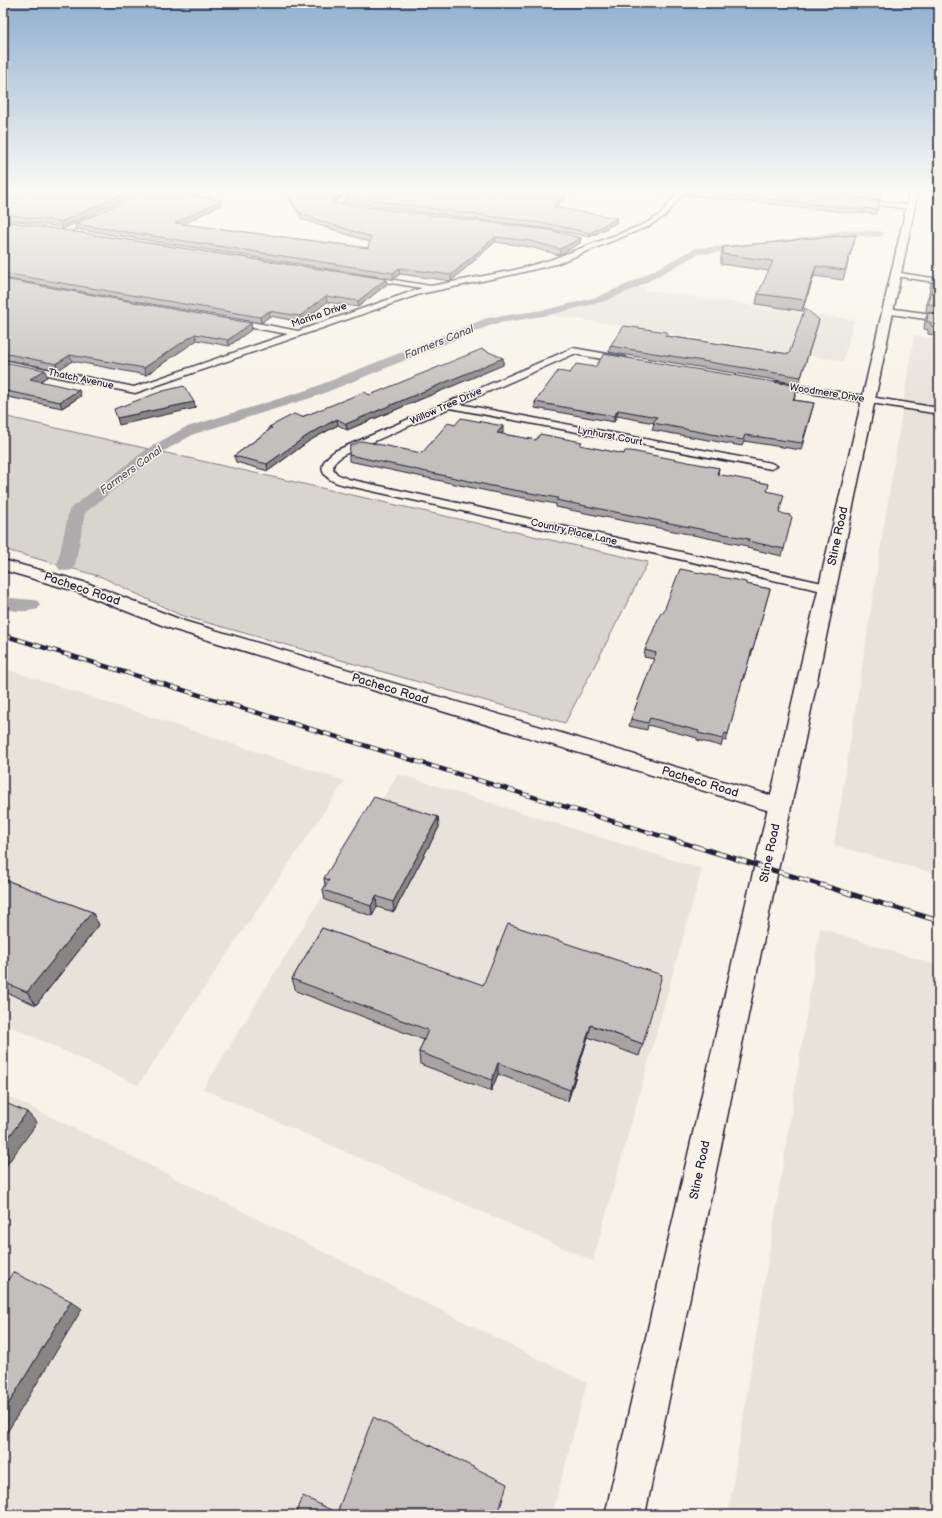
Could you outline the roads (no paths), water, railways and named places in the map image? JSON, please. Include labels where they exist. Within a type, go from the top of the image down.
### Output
[{"type":"main road","name":"Stine Road","points":[[625,1515],[899,262]]},
{"type":"street","name":"Marina Drive","points":[[136,390],[298,333],[433,288],[535,268],[554,262]]},
{"type":"street","points":[[896,274],[939,281]]},
{"type":"street","points":[[355,276],[433,288]]},
{"type":"street","points":[[887,311],[939,318]]},
{"type":"street","points":[[221,320],[298,333]]},
{"type":"street","name":"Willow Tree Drive","points":[[326,468],[327,463],[339,453],[573,351],[635,361]]},
{"type":"street","name":"Thatch Avenue","points":[[3,362],[136,390]]},
{"type":"street","name":"Woodmere Drive","points":[[767,383],[939,411]]},
{"type":"street","name":"Lynhurst Court","points":[[449,405],[771,466]]},
{"type":"street","name":"Country Place Lane","points":[[326,468],[329,474],[344,482],[827,588]]},
{"type":"street","name":"Pacheco Road","points":[[3,564],[81,587],[178,625],[780,806]]},
{"type":"waterway","name":"Farmers Canal","points":[[66,566],[77,511],[152,452],[189,431],[312,393],[491,321],[549,312],[601,299],[632,286],[676,262]]},
{"type":"waterway","points":[[3,602],[11,605],[31,605]]},
{"type":"railway","points":[[3,635],[697,847]]},
{"type":"railway","points":[[694,846],[939,921]]}]
